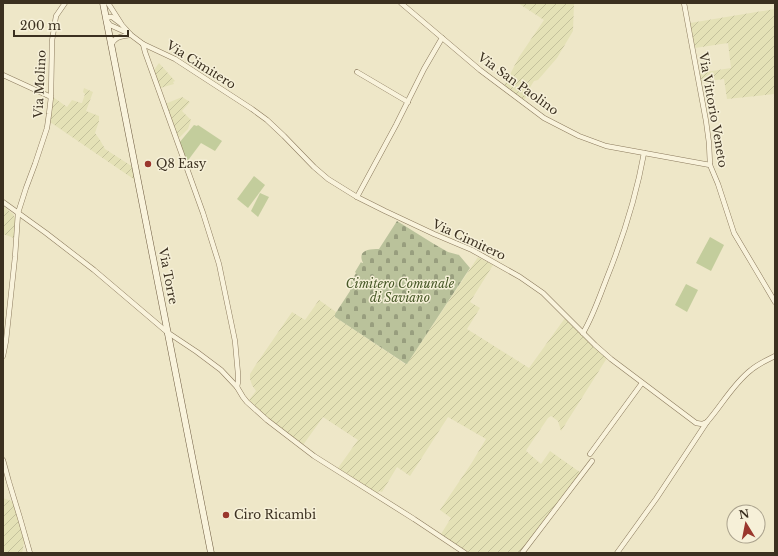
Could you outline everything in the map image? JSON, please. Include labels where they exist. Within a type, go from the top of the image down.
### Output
[{"type":"main road","name":"Via Torre","points":[[103,3],[211,553]]},
{"type":"street","name":"Via Molino","points":[[3,356],[15,257],[18,213],[45,135],[51,97],[52,41],[56,16],[65,3]]},
{"type":"street","name":"Via Cimitero","points":[[108,3],[122,25],[131,35],[143,44],[175,59],[252,109],[267,120],[328,179],[357,197],[413,225],[472,250],[520,277],[542,294],[611,359],[696,423],[702,424],[707,422]]},
{"type":"street","name":"Via San Paolino","points":[[401,3],[480,70],[544,118],[579,136],[606,146],[710,165]]},
{"type":"street","name":"Via Vittorio Veneto","points":[[684,3],[706,121],[710,165],[718,184],[734,234],[775,302]]},
{"type":"street","points":[[106,20],[109,17],[112,17],[122,25]]},
{"type":"street","name":"Via Cimitero","points":[[106,20],[110,25],[131,35]]},
{"type":"street","points":[[111,45],[114,40],[119,37],[131,35]]},
{"type":"street","points":[[357,197],[442,38]]},
{"type":"street","points":[[143,44],[219,264],[235,341],[238,374],[237,387]]},
{"type":"street","points":[[357,72],[408,102]]},
{"type":"street","points":[[3,75],[51,97]]},
{"type":"street","points":[[583,333],[589,322],[624,234],[634,201],[644,153]]},
{"type":"street","points":[[3,202],[94,270],[167,332],[221,370],[237,387],[247,402],[266,420],[314,456],[414,518],[465,553]]},
{"type":"street","points":[[617,553],[728,394],[743,377],[757,366],[775,356]]},
{"type":"street","points":[[590,454],[642,383]]},
{"type":"street","points":[[3,460],[30,553]]},
{"type":"street","points":[[522,553],[592,461]]},
{"type":"shaded area","points":[[518,3],[574,3],[573,31],[557,58],[538,80],[534,81],[529,89],[531,91],[524,100],[504,86],[519,57],[544,20]]},
{"type":"shaded area","points":[[775,9],[775,94],[727,99],[724,79],[701,82],[699,73],[731,68],[728,43],[695,48],[690,23]]},
{"type":"shaded area","points":[[159,63],[175,81],[173,82],[174,84],[160,88],[154,70]]},
{"type":"shaded area","points":[[84,88],[93,92],[86,111],[99,116],[95,133],[105,149],[133,167],[135,180],[50,122],[53,97],[67,107],[72,100],[82,103],[85,94],[83,92]]},
{"type":"shaded area","points":[[182,97],[190,102],[182,111],[191,120],[188,129],[180,137],[177,137],[165,104]]},
{"type":"shaded area","points":[[3,206],[13,214],[15,218],[14,238],[3,234]]},
{"type":"shaded area","points":[[478,257],[493,265],[470,302],[480,308],[467,329],[529,368],[565,318],[607,358],[561,431],[558,421],[551,416],[548,418],[526,451],[541,464],[550,451],[581,473],[521,553],[469,553],[441,534],[451,518],[440,510],[486,439],[448,417],[410,476],[397,467],[382,492],[379,491],[377,493],[338,468],[358,440],[323,417],[303,445],[267,418],[249,400],[256,391],[252,385],[250,374],[292,312],[305,320],[319,300],[336,312],[335,317],[407,364]]},
{"type":"shaded area","points":[[3,498],[14,502],[24,541],[22,553],[3,553]]},
{"type":"green space","points":[[194,125],[198,125],[222,141],[215,151],[201,143],[186,163],[179,143]]},
{"type":"green space","points":[[254,176],[265,185],[248,208],[237,199]]},
{"type":"green space","points":[[260,193],[269,197],[258,217],[251,211]]},
{"type":"green space","name":"Cimitero Comunale di Saviano","points":[[397,221],[448,252],[459,255],[470,268],[407,364],[335,317],[335,314],[350,291],[351,282],[356,273],[355,272],[361,262],[363,263],[363,253],[371,249],[379,249]]},
{"type":"green space","points":[[710,237],[724,245],[711,271],[696,263]]},
{"type":"green space","points":[[686,284],[698,290],[687,312],[675,305]]},
{"type":"place","name":"Q8 Easy","points":[[148,164]]},
{"type":"place","name":"Ciro Ricambi","points":[[226,515]]}]
